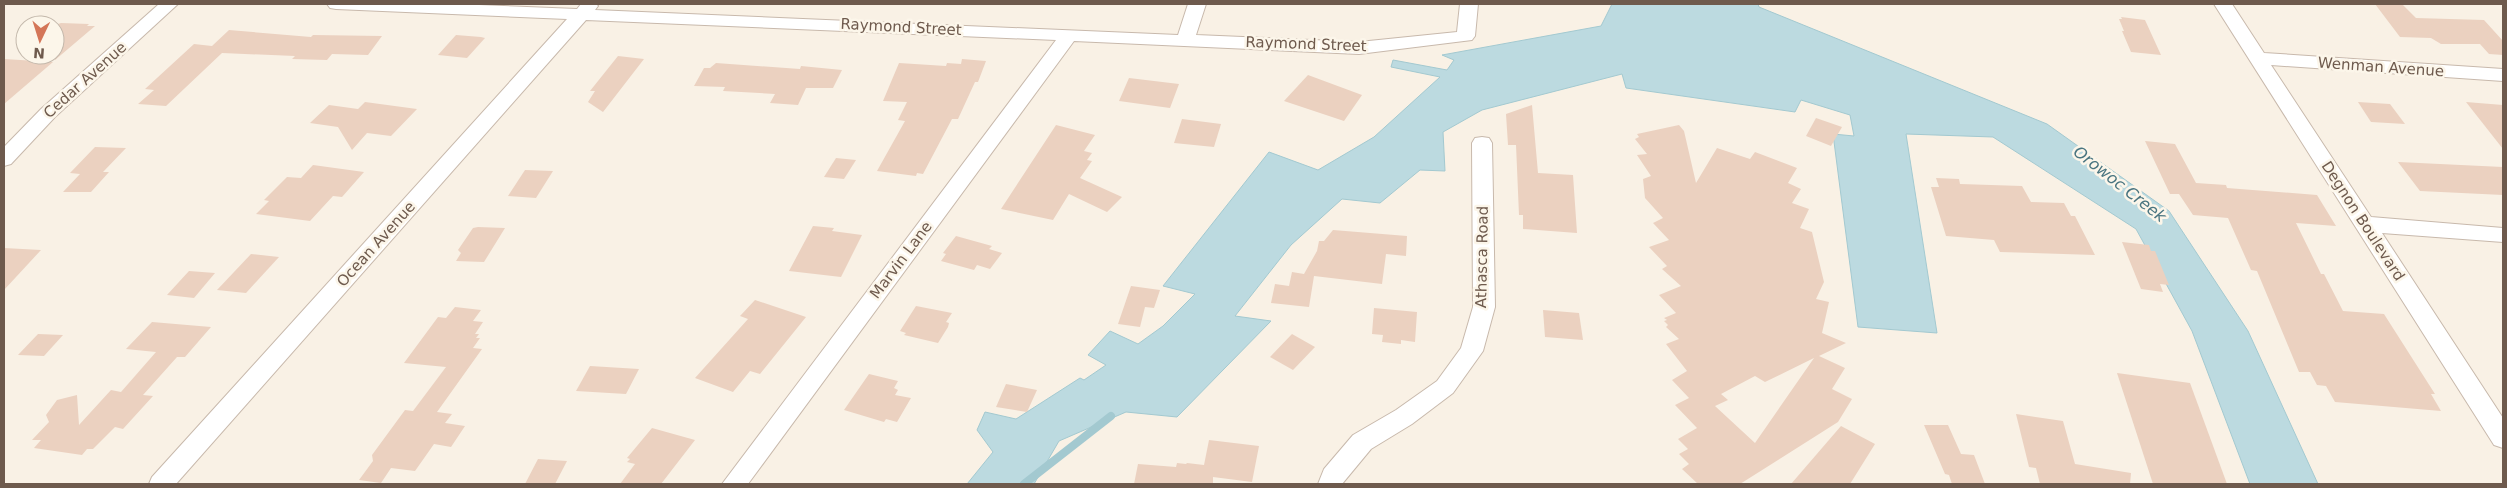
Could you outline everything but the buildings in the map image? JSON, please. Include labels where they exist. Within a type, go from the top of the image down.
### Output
[{"type":"street","name":"Cedar Avenue","points":[[4,159],[48,113],[169,4]]},
{"type":"street","name":"Raymond Street","points":[[336,4],[587,8],[1069,35],[1359,48],[1466,36],[1469,4]]},
{"type":"street","points":[[1185,40],[1197,4]]},
{"type":"street","name":"Degnon Boulevard","points":[[2223,4],[2503,438]]},
{"type":"street","name":"Ocean Avenue","points":[[161,484],[587,8]]},
{"type":"street","name":"Marvin Lane","points":[[734,484],[1069,35]]},
{"type":"street","name":"Wenman Avenue","points":[[2259,58],[2503,75]]},
{"type":"street","name":"Athasca Road","points":[[1330,484],[1333,476],[1362,442],[1404,417],[1445,387],[1472,351],[1484,307],[1482,143]]},
{"type":"street","points":[[2366,224],[2503,235]]},
{"type":"water","name":"Orowoc Creek","points":[[1612,4],[1758,4],[1759,7],[2047,124],[2169,211],[2248,331],[2318,484],[2250,484],[2192,331],[2136,229],[1993,137],[1906,134],[1937,333],[1858,327],[1833,134],[1854,136],[1850,115],[1801,100],[1795,112],[1626,88],[1622,74],[1482,110],[1443,132],[1445,171],[1420,170],[1380,203],[1342,199],[1291,245],[1235,316],[1271,321],[1177,417],[1126,412],[1059,441],[1034,484],[967,484],[993,452],[977,430],[985,412],[1016,419],[1080,378],[1084,380],[1106,365],[1088,355],[1110,331],[1138,344],[1163,326],[1195,294],[1163,286],[1269,152],[1318,170],[1374,137],[1440,77],[1391,67],[1393,60],[1447,70],[1454,60],[1442,55],[1601,26]]},
{"type":"waterway","points":[[1024,484],[1111,416]]}]
